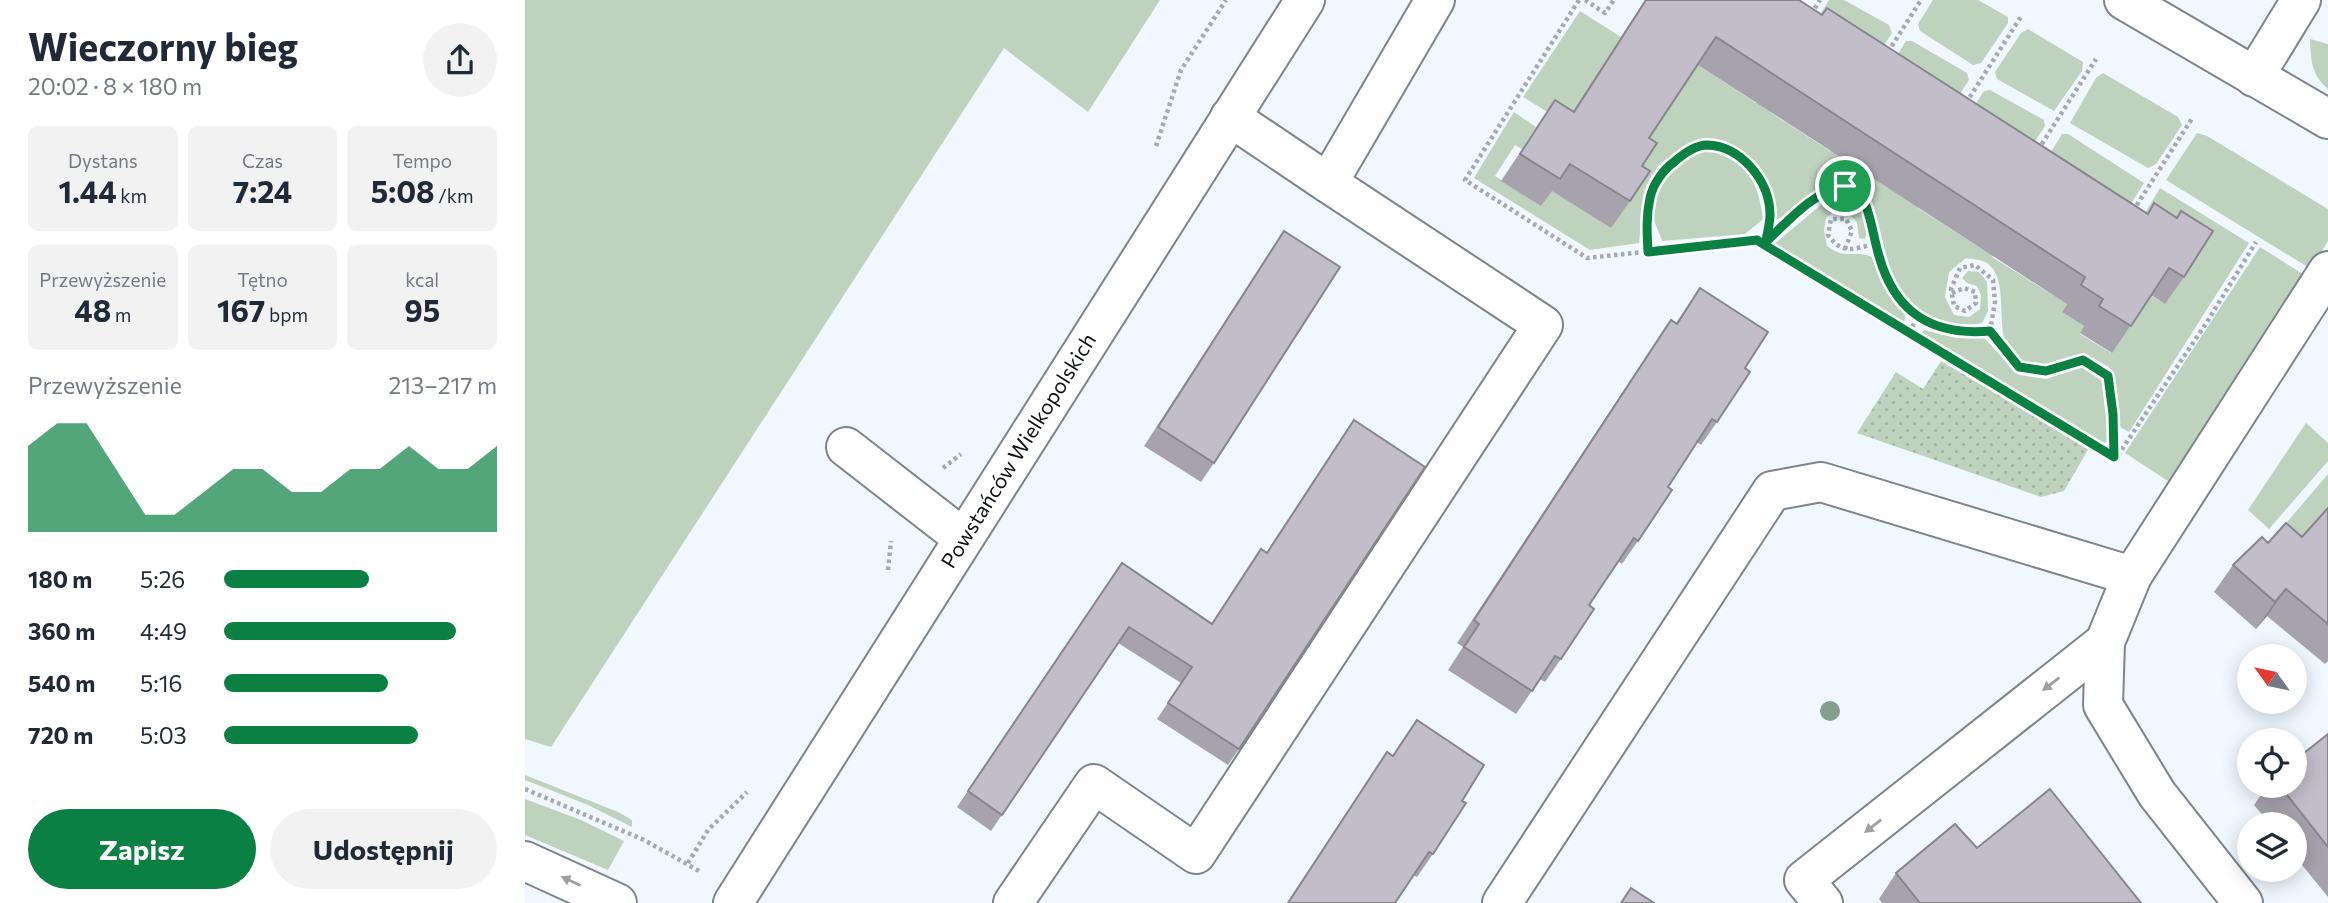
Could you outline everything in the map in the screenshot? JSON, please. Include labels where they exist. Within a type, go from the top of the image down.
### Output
[{"type":"street","name":"Powstańców Wielkopolskich","points":[[735,900],[1305,0]]},
{"type":"street","points":[[1328,183],[1435,0]]},
{"type":"street","points":[[2124,0],[2328,119]]},
{"type":"street","points":[[2254,77],[2301,0]]},
{"type":"street","points":[[1013,903],[1094,784],[1196,854],[1543,326],[1230,117]]},
{"type":"street","points":[[2243,903],[2157,794],[2103,705],[2105,642],[2132,576],[2328,271]]},
{"type":"street","points":[[846,447],[963,538]]},
{"type":"street","points":[[1502,903],[1772,491],[1821,482],[2132,576]]},
{"type":"street","points":[[1823,903],[1804,880],[2105,642]]},
{"type":"street","points":[[525,861],[617,903]]},
{"type":"path","points":[[1156,147],[1181,70],[1226,0]]},
{"type":"path","points":[[1579,0],[1465,180],[1587,258],[1757,240],[1765,243],[2114,457]]},
{"type":"path","points":[[1585,0],[1605,13],[1614,0]]},
{"type":"path","points":[[1808,18],[1820,0]]},
{"type":"path","points":[[1882,62],[1921,0]]},
{"type":"path","points":[[1960,111],[2022,15]]},
{"type":"path","points":[[2037,151],[2095,59]]},
{"type":"path","points":[[2127,222],[2193,117]]},
{"type":"path","points":[[1648,252],[1646,222],[1650,194],[1665,169],[1684,153],[1704,144],[1728,149],[1750,164],[1764,188],[1770,213],[1765,243]]},
{"type":"path","points":[[1765,243],[1830,188],[1845,186],[1861,193],[1871,213],[1876,244],[1887,282],[1905,306],[1927,323],[1964,333],[1990,331]]},
{"type":"path","points":[[1845,249],[1852,231],[1846,219],[1831,219],[1828,235],[1837,247],[1845,249],[1876,244]]},
{"type":"path","points":[[2114,457],[2116,458],[2207,323],[2256,242]]},
{"type":"path","points":[[1952,293],[1964,288],[1975,292],[1976,303],[1965,311],[1954,306],[1951,289],[1960,268],[1975,265],[1993,281],[1996,302],[1990,331]]},
{"type":"path","points":[[1909,333],[1918,316]]},
{"type":"path","points":[[1990,331],[2019,367],[2046,371],[2083,360],[2108,376],[2113,414],[2114,457]]},
{"type":"path","points":[[888,578],[890,542],[941,469],[965,452]]},
{"type":"path","points":[[688,863],[708,830],[753,783]]},
{"type":"path","points":[[525,789],[688,863],[735,900]]},
{"type":"green space","points":[[525,0],[1160,0],[1088,112],[1004,48],[551,747],[525,739]]},
{"type":"green space","points":[[1829,0],[1844,0],[1889,25],[1892,33],[1862,79],[1808,34]]},
{"type":"green space","points":[[1933,0],[1978,0],[2008,17],[2008,23],[1981,63],[1973,65],[1920,31],[1918,24]]},
{"type":"green space","points":[[1580,11],[1621,37],[1565,123],[1523,97]]},
{"type":"green space","points":[[2028,29],[2083,62],[2082,71],[2054,111],[1997,79],[1995,72],[2021,33]]},
{"type":"green space","points":[[2310,39],[2328,44],[2328,89],[2313,67]]},
{"type":"green space","points":[[1906,41],[1912,41],[1967,73],[1969,80],[1937,129],[1881,82]]},
{"type":"green space","points":[[1683,55],[1756,103],[1774,104],[1770,112],[1830,151],[1849,152],[1844,160],[1904,198],[1922,200],[1918,208],[1979,247],[1997,248],[1992,257],[2053,295],[2071,297],[2062,312],[2084,326],[2080,334],[2111,353],[2150,295],[2165,304],[2135,230],[2160,188],[2249,243],[2129,432],[2120,427],[2109,367],[2084,354],[2042,366],[2022,363],[2010,353],[2004,339],[2000,289],[1996,274],[1987,263],[1966,258],[1949,272],[1945,297],[1954,315],[1969,317],[1980,309],[1981,295],[1977,286],[1962,278],[1968,271],[1979,272],[1987,282],[1988,311],[1982,323],[1950,323],[1930,316],[1916,307],[1898,284],[1892,271],[1870,198],[1864,188],[1854,181],[1840,177],[1821,188],[1785,217],[1776,219],[1761,170],[1744,152],[1726,141],[1705,138],[1679,150],[1658,166],[1644,193],[1639,243],[1590,250],[1474,178],[1514,112],[1536,127],[1522,149],[1515,145],[1495,176],[1541,206],[1551,191],[1623,160]]},
{"type":"green space","points":[[2103,73],[2178,117],[2182,125],[2156,164],[2148,168],[2070,123],[2096,78]]},
{"type":"green space","points":[[1990,90],[2044,120],[2045,126],[2012,177],[1958,131],[1984,91]]},
{"type":"green space","points":[[2197,133],[2207,136],[2328,209],[2328,241],[2311,269],[2166,180]]},
{"type":"green space","points":[[2062,134],[2068,134],[2144,183],[2109,239],[2033,181]]},
{"type":"green space","points":[[1710,151],[1734,160],[1749,174],[1758,194],[1763,219],[1745,234],[1662,241],[1653,211],[1657,192],[1667,175],[1681,162]]},
{"type":"green space","points":[[1844,191],[1855,195],[1864,209],[1865,239],[1859,238],[1857,222],[1847,212],[1834,212],[1826,218],[1824,231],[1827,246],[1840,253],[1872,257],[1883,286],[1905,314],[1904,325],[1773,245],[1833,195]]},
{"type":"green space","points":[[2260,247],[2306,276],[2171,483],[2125,453]]},
{"type":"green space","points":[[1924,330],[1957,338],[1984,338],[2019,375],[2046,379],[2083,367],[2101,378],[2109,440],[2102,445],[1920,335]]},
{"type":"green space","points":[[1941,361],[2089,448],[2064,491],[2041,497],[1857,433],[1896,372],[1923,389]]},
{"type":"green space","points":[[2306,423],[2328,443],[2328,461],[2269,529],[2248,510]]},
{"type":"green space","points":[[2328,474],[2328,513],[2284,563],[2265,548]]},
{"type":"green space","points":[[525,775],[618,812],[632,820],[632,827],[588,805],[525,780]]},
{"type":"green space","points":[[525,799],[581,820],[624,841],[608,870],[525,835]]},
{"type":"building","points":[[1646,0],[1799,0],[1822,15],[1827,8],[2148,214],[2154,203],[2177,218],[2181,211],[2213,231],[2184,277],[2169,268],[2131,326],[2099,306],[2103,299],[2081,285],[2085,277],[1716,37],[1649,138],[1657,143],[1642,166],[1650,171],[1630,201],[1570,164],[1560,179],[1520,154],[1555,100],[1574,112]]},
{"type":"building","points":[[1284,231],[1340,267],[1214,463],[1158,427]]},
{"type":"building","points":[[1700,288],[1768,332],[1745,368],[1750,372],[1717,422],[1712,419],[1668,487],[1672,490],[1638,541],[1634,538],[1589,605],[1594,609],[1561,659],[1555,656],[1532,691],[1464,647],[1479,624],[1474,620],[1671,320],[1677,324]]},
{"type":"building","points":[[1354,420],[1425,467],[1239,749],[1168,703],[1192,667],[1129,627],[1002,815],[968,791],[1122,563],[1212,624],[1261,549],[1267,553]]},
{"type":"building","points":[[2328,508],[2328,624],[2286,589],[2275,602],[2233,565],[2262,537],[2268,543],[2286,523],[2302,537]]},
{"type":"building","points":[[1417,720],[1484,765],[1462,801],[1466,803],[1433,854],[1429,852],[1395,903],[1288,903],[1387,752],[1393,756]]},
{"type":"building","points":[[2328,734],[2328,847],[2307,820],[2307,812],[2300,812],[2289,798],[2307,798],[2307,751]]},
{"type":"building","points":[[2050,789],[2141,903],[1920,903],[1896,873],[1955,824],[1977,848]]},
{"type":"building","points":[[1631,888],[1654,903],[1621,903]]},
{"type":"route","points":[[1845,186],[1830,188],[1789,220],[1766,242],[1763,244],[1757,240],[1648,252],[1646,222],[1650,194],[1665,169],[1684,153],[1704,144],[1728,149],[1750,164],[1764,188],[1770,213],[1766,242],[1763,244],[2114,457],[2113,414],[2108,376],[2083,360],[2046,371],[2019,367],[1990,331],[1964,333],[1927,323],[1905,306],[1887,282],[1878,253],[1871,213],[1861,193],[1845,186]]}]
